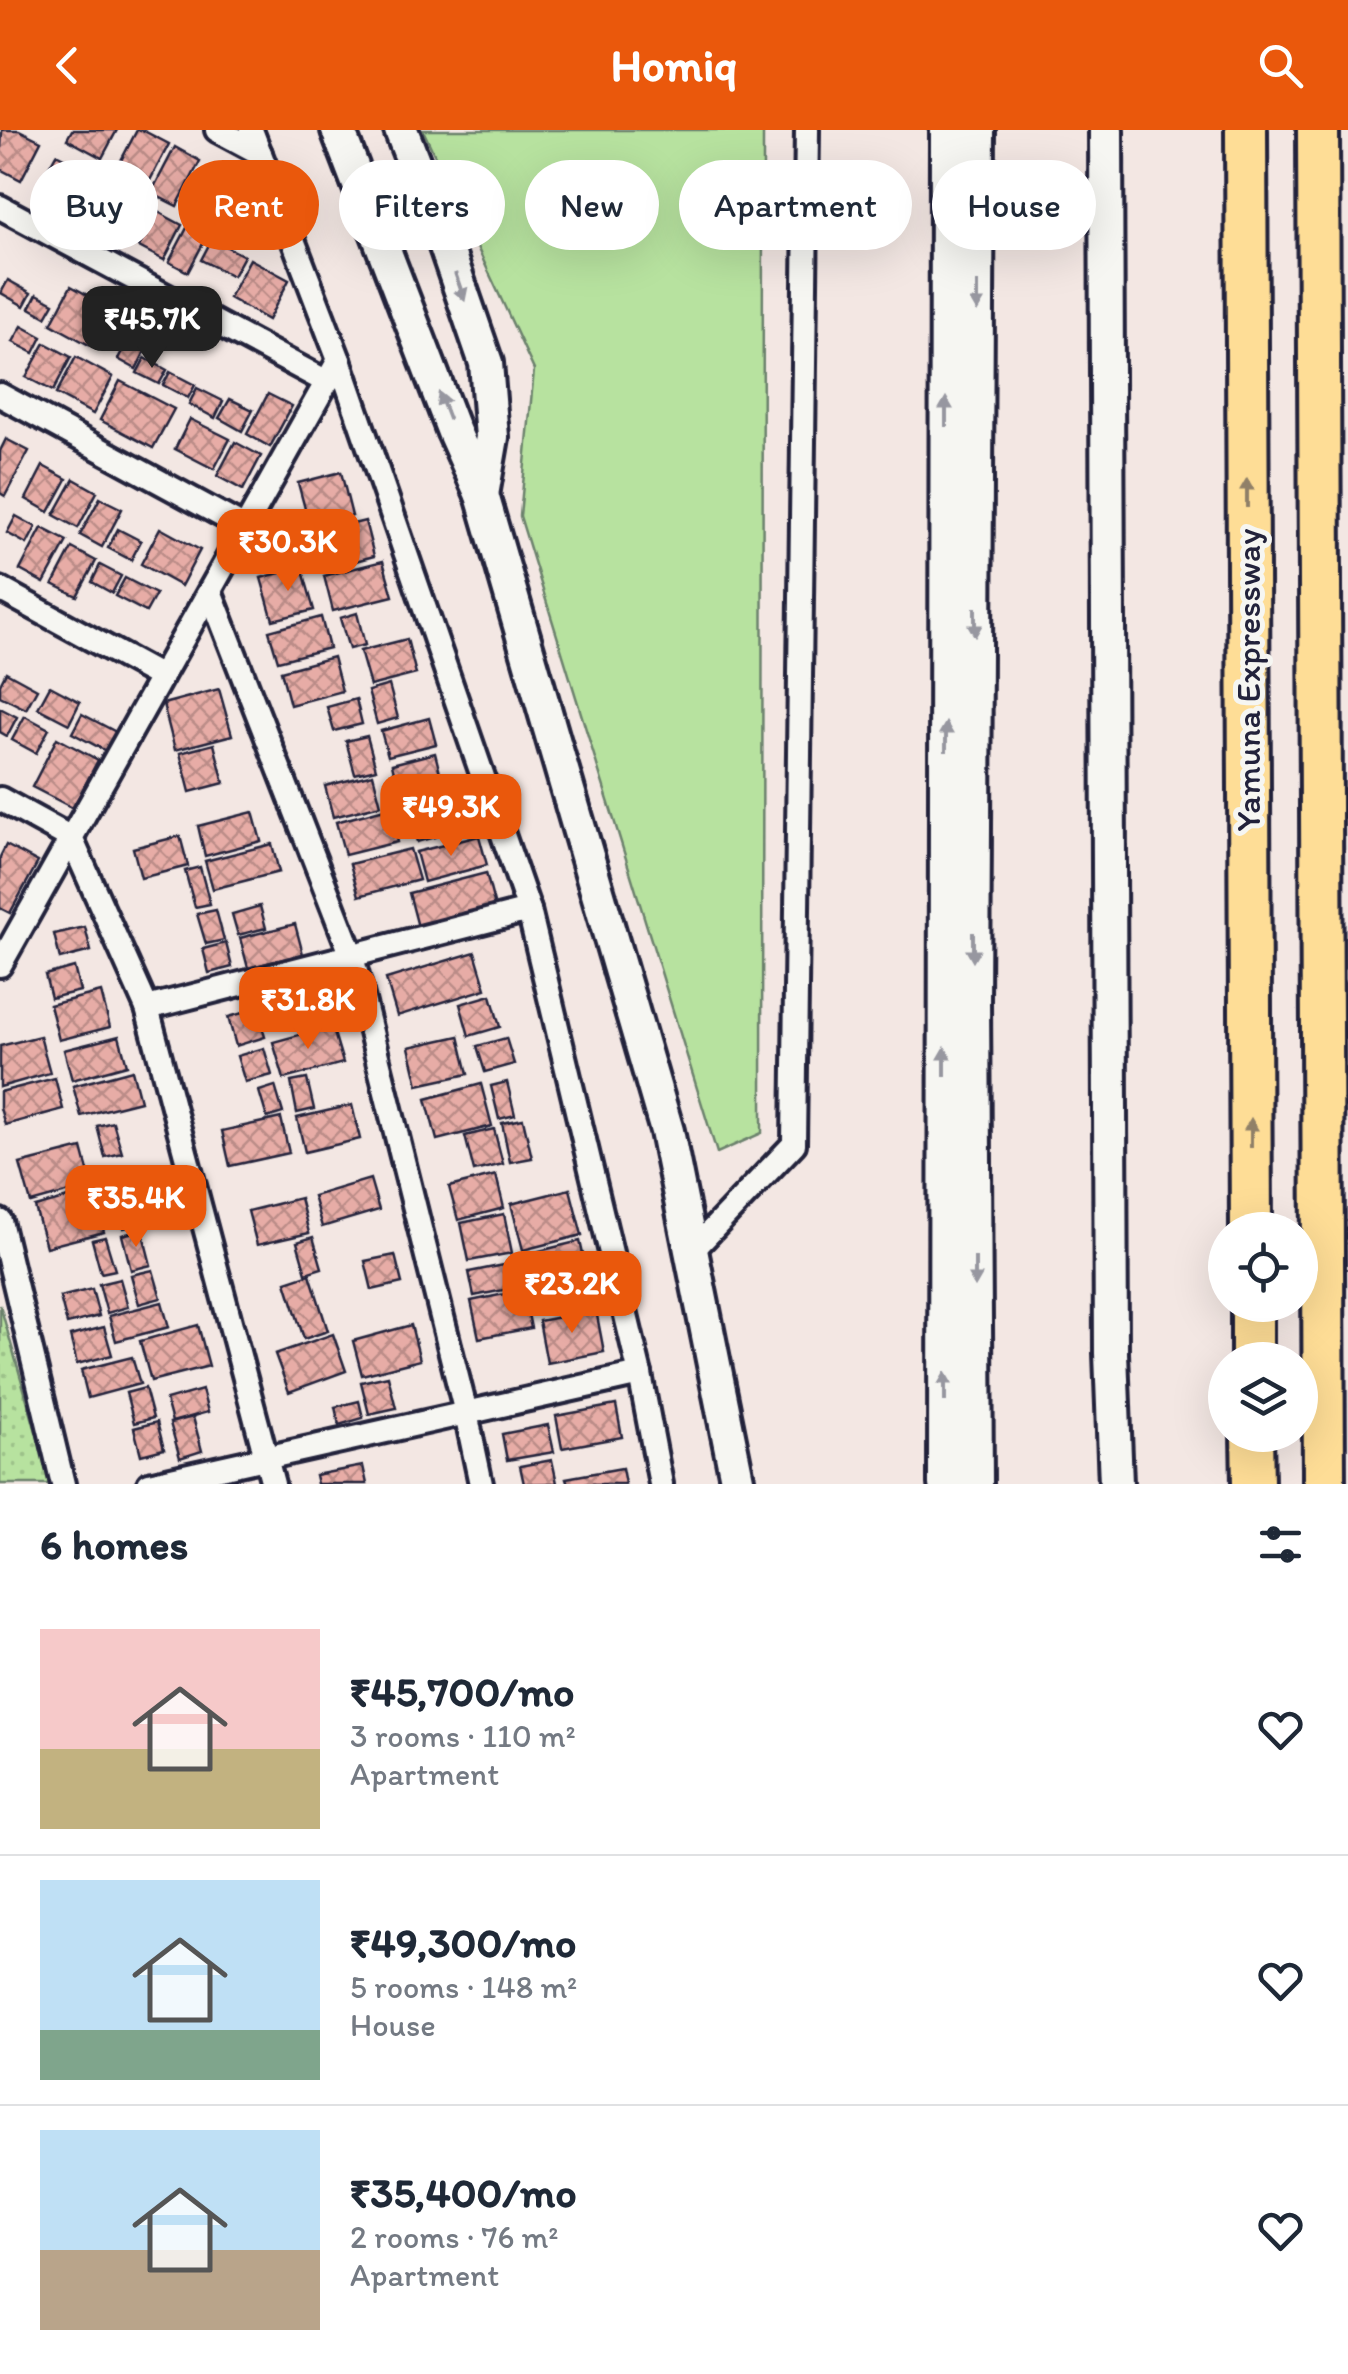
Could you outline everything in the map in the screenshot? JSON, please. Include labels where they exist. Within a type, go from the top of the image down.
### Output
[{"type":"highway","name":"Yamuna Expressway","points":[[1246,130],[1251,1212]]},
{"type":"highway","name":"Yamuna Expressway","points":[[1318,130],[1324,1484]]},
{"type":"highway","points":[[1252,1452],[1252,1484]]},
{"type":"street","points":[[217,130],[260,154]]},
{"type":"street","points":[[251,130],[339,360],[529,910],[640,1374],[661,1484]]},
{"type":"street","points":[[338,130],[482,496],[668,1131],[738,1484]]},
{"type":"street","points":[[401,130],[486,363],[492,437],[482,496]]},
{"type":"street","points":[[692,1251],[794,1144],[806,130]]},
{"type":"street","points":[[946,1484],[947,130]]},
{"type":"street","points":[[976,1484],[973,981],[978,130]]},
{"type":"street","points":[[1106,130],[1112,1353],[1116,1484]]},
{"type":"street","points":[[0,207],[327,382]]},
{"type":"street","points":[[0,965],[339,360]]},
{"type":"street","points":[[0,395],[245,528]]},
{"type":"street","points":[[0,589],[162,677]]},
{"type":"street","points":[[210,591],[352,956],[482,1484]]},
{"type":"street","points":[[0,799],[71,838],[147,1008],[273,1484]]},
{"type":"street","points":[[147,1008],[529,910]]},
{"type":"street","points":[[0,1221],[63,1484]]},
{"type":"street","points":[[149,1484],[640,1374]]},
{"type":"green space","points":[[423,130],[763,130],[763,160],[679,160],[679,250],[763,250],[762,1133],[717,1153],[520,516],[534,370],[478,250],[505,250],[505,160],[437,160]]},
{"type":"green space","points":[[0,1305],[51,1484],[0,1484]]},
{"type":"building","points":[[2,130],[19,130],[41,141],[21,180],[0,169]]},
{"type":"building","points":[[72,130],[117,130],[102,158],[67,139]]},
{"type":"building","points":[[137,130],[169,144],[158,165],[158,160],[121,160]]},
{"type":"building","points":[[175,147],[198,160],[178,160],[177,206],[158,196],[158,180]]},
{"type":"building","points":[[158,212],[178,223],[178,233],[164,260],[145,250],[158,250]]},
{"type":"building","points":[[178,245],[178,250],[200,250],[188,272],[169,262]]},
{"type":"building","points":[[206,250],[233,250],[244,256],[233,276],[201,260]]},
{"type":"building","points":[[250,259],[289,280],[268,320],[229,298]]},
{"type":"building","points":[[8,280],[31,293],[24,306],[1,293]]},
{"type":"building","points":[[71,286],[111,308],[91,346],[51,324]]},
{"type":"building","points":[[37,294],[54,303],[46,317],[30,308]]},
{"type":"building","points":[[137,322],[155,332],[136,369],[118,359]]},
{"type":"building","points":[[22,326],[42,337],[34,353],[13,342]]},
{"type":"building","points":[[45,343],[71,357],[53,391],[26,377]]},
{"type":"building","points":[[76,357],[113,377],[93,414],[56,394]]},
{"type":"building","points":[[145,358],[167,370],[159,384],[137,373]]},
{"type":"building","points":[[170,372],[195,385],[188,398],[163,385]]},
{"type":"building","points":[[120,381],[174,409],[153,448],[100,420]]},
{"type":"building","points":[[197,388],[223,401],[215,418],[189,404]]},
{"type":"building","points":[[268,394],[292,406],[270,447],[247,434]]},
{"type":"building","points":[[230,399],[253,410],[242,431],[219,418]]},
{"type":"building","points":[[190,419],[230,439],[214,469],[175,449]]},
{"type":"building","points":[[6,439],[29,451],[5,496],[0,493],[0,451]]},
{"type":"building","points":[[235,442],[261,456],[243,490],[217,476]]},
{"type":"building","points":[[43,466],[67,479],[49,512],[26,499]]},
{"type":"building","points":[[341,472],[352,516],[310,527],[298,483]]},
{"type":"building","points":[[74,479],[97,492],[78,528],[54,515]]},
{"type":"building","points":[[100,498],[122,509],[102,547],[80,535]]},
{"type":"building","points":[[16,516],[36,527],[27,544],[7,533]]},
{"type":"building","points":[[365,521],[374,556],[322,570],[313,534]]},
{"type":"building","points":[[42,528],[67,541],[44,583],[20,570]]},
{"type":"building","points":[[160,528],[200,550],[181,586],[141,564]]},
{"type":"building","points":[[118,529],[141,541],[131,560],[108,548]]},
{"type":"building","points":[[72,548],[96,561],[77,596],[53,584]]},
{"type":"building","points":[[383,561],[393,596],[333,611],[324,576]]},
{"type":"building","points":[[100,565],[121,576],[112,593],[92,582]]},
{"type":"building","points":[[302,567],[314,610],[273,620],[261,578]]},
{"type":"building","points":[[125,578],[156,594],[146,612],[115,596]]},
{"type":"building","points":[[357,613],[365,645],[349,649],[340,618]]},
{"type":"building","points":[[321,617],[329,648],[278,661],[269,631]]},
{"type":"building","points":[[407,639],[416,674],[370,686],[360,651]]},
{"type":"building","points":[[333,657],[342,691],[290,705],[281,671]]},
{"type":"building","points":[[6,672],[37,689],[26,709],[0,696]]},
{"type":"building","points":[[389,685],[398,718],[377,724],[368,691]]},
{"type":"building","points":[[50,686],[80,702],[69,724],[38,708]]},
{"type":"building","points":[[219,689],[232,735],[175,750],[163,704]]},
{"type":"building","points":[[356,699],[362,724],[334,731],[327,707]]},
{"type":"building","points":[[0,708],[17,717],[7,736],[0,732]]},
{"type":"building","points":[[82,714],[116,732],[106,751],[72,733]]},
{"type":"building","points":[[25,716],[49,729],[36,753],[12,740]]},
{"type":"building","points":[[429,718],[436,744],[388,756],[381,731]]},
{"type":"building","points":[[367,736],[376,769],[355,774],[346,741]]},
{"type":"building","points":[[57,738],[98,760],[73,808],[32,787]]},
{"type":"building","points":[[214,744],[224,783],[190,792],[180,753]]},
{"type":"building","points":[[435,753],[443,785],[400,796],[392,764]]},
{"type":"building","points":[[373,774],[381,805],[333,817],[325,786]]},
{"type":"building","points":[[426,804],[435,837],[417,842],[408,809]]},
{"type":"building","points":[[388,808],[397,842],[345,855],[336,822]]},
{"type":"building","points":[[253,812],[261,841],[205,856],[198,826]]},
{"type":"building","points":[[180,836],[188,866],[141,878],[133,848]]},
{"type":"building","points":[[479,836],[487,865],[424,882],[416,852]]},
{"type":"building","points":[[272,844],[279,872],[213,889],[205,861]]},
{"type":"building","points":[[6,845],[38,862],[10,913],[0,908],[0,857]]},
{"type":"building","points":[[410,849],[419,880],[359,896],[350,864]]},
{"type":"building","points":[[200,867],[210,904],[195,907],[185,871]]},
{"type":"building","points":[[486,873],[495,907],[418,927],[409,893]]},
{"type":"building","points":[[260,906],[266,928],[238,935],[232,914]]},
{"type":"building","points":[[216,910],[224,940],[206,944],[197,914]]},
{"type":"building","points":[[295,924],[303,954],[248,968],[240,938]]},
{"type":"building","points":[[85,927],[91,951],[60,959],[54,934]]},
{"type":"building","points":[[226,943],[232,967],[209,973],[203,949]]},
{"type":"building","points":[[475,952],[486,989],[397,1016],[386,979]]},
{"type":"building","points":[[74,967],[80,991],[51,998],[45,975]]},
{"type":"building","points":[[101,992],[110,1027],[59,1040],[50,1005]]},
{"type":"building","points":[[491,995],[500,1027],[469,1036],[460,1004]]},
{"type":"building","points":[[257,1009],[265,1037],[236,1046],[228,1017]]},
{"type":"building","points":[[332,1026],[343,1063],[284,1079],[273,1042]]},
{"type":"building","points":[[40,1036],[50,1073],[0,1087],[0,1046]]},
{"type":"building","points":[[119,1036],[127,1065],[72,1080],[64,1050]]},
{"type":"building","points":[[459,1036],[468,1074],[418,1085],[409,1047]]},
{"type":"building","points":[[506,1038],[514,1064],[485,1072],[477,1046]]},
{"type":"building","points":[[264,1048],[272,1075],[245,1082],[237,1056]]},
{"type":"building","points":[[132,1070],[140,1101],[81,1116],[73,1086]]},
{"type":"building","points":[[55,1078],[63,1109],[5,1125],[0,1092]]},
{"type":"building","points":[[307,1079],[314,1109],[297,1113],[291,1082]]},
{"type":"building","points":[[507,1082],[515,1115],[499,1119],[491,1086]]},
{"type":"building","points":[[481,1084],[492,1126],[437,1140],[426,1099]]},
{"type":"building","points":[[275,1086],[283,1113],[267,1118],[259,1091]]},
{"type":"building","points":[[352,1105],[360,1139],[305,1152],[297,1118]]},
{"type":"building","points":[[281,1118],[289,1153],[230,1166],[222,1131]]},
{"type":"building","points":[[523,1119],[532,1158],[510,1162],[502,1123]]},
{"type":"building","points":[[113,1122],[122,1153],[105,1157],[97,1126]]},
{"type":"building","points":[[494,1129],[503,1164],[474,1171],[465,1136]]},
{"type":"building","points":[[82,1148],[92,1186],[31,1203],[20,1164]]},
{"type":"building","points":[[496,1175],[504,1208],[458,1220],[449,1187]]},
{"type":"building","points":[[370,1179],[379,1210],[322,1227],[313,1196]]},
{"type":"building","points":[[570,1189],[582,1235],[523,1250],[511,1204]]},
{"type":"building","points":[[93,1191],[104,1232],[46,1247],[35,1207]]},
{"type":"building","points":[[137,1198],[143,1223],[124,1228],[117,1204]]},
{"type":"building","points":[[300,1198],[309,1233],[257,1245],[248,1211]]},
{"type":"building","points":[[504,1214],[512,1253],[469,1261],[461,1223]]},
{"type":"building","points":[[142,1230],[151,1265],[131,1270],[122,1235]]},
{"type":"building","points":[[105,1237],[115,1270],[101,1273],[92,1240]]},
{"type":"building","points":[[313,1237],[322,1268],[306,1273],[297,1242]]},
{"type":"building","points":[[580,1241],[587,1272],[534,1284],[527,1254]]},
{"type":"building","points":[[395,1255],[402,1283],[372,1290],[365,1261]]},
{"type":"building","points":[[519,1262],[524,1286],[474,1296],[469,1272]]},
{"type":"building","points":[[153,1270],[161,1298],[139,1304],[131,1275]]},
{"type":"building","points":[[310,1274],[328,1331],[304,1339],[286,1282]]},
{"type":"building","points":[[120,1279],[128,1307],[107,1313],[99,1284]]},
{"type":"building","points":[[92,1289],[99,1316],[67,1324],[60,1297]]},
{"type":"building","points":[[523,1290],[531,1328],[479,1338],[471,1301]]},
{"type":"building","points":[[162,1302],[169,1327],[116,1341],[109,1316]]},
{"type":"building","points":[[596,1310],[604,1352],[547,1363],[539,1321]]},
{"type":"building","points":[[198,1325],[209,1366],[151,1381],[140,1341]]},
{"type":"building","points":[[411,1325],[420,1360],[362,1375],[353,1341]]},
{"type":"building","points":[[104,1327],[112,1355],[77,1364],[70,1336]]},
{"type":"building","points":[[333,1334],[346,1371],[289,1392],[275,1354]]},
{"type":"building","points":[[132,1357],[140,1384],[88,1398],[81,1370]]},
{"type":"building","points":[[388,1376],[396,1408],[369,1414],[361,1382]]},
{"type":"building","points":[[145,1388],[153,1418],[134,1423],[126,1393]]},
{"type":"building","points":[[202,1390],[208,1412],[172,1422],[166,1400]]},
{"type":"building","points":[[359,1401],[363,1418],[339,1425],[335,1407]]},
{"type":"building","points":[[616,1405],[622,1437],[562,1448],[556,1416]]},
{"type":"building","points":[[193,1417],[202,1451],[180,1458],[170,1423]]},
{"type":"building","points":[[157,1422],[164,1449],[141,1455],[134,1428]]},
{"type":"building","points":[[548,1425],[554,1452],[507,1460],[502,1434]]},
{"type":"building","points":[[552,1460],[557,1483],[524,1484],[520,1466]]},
{"type":"building","points":[[363,1466],[367,1484],[317,1484],[315,1475]]},
{"type":"building","points":[[622,1468],[625,1484],[568,1484],[566,1478]]}]
